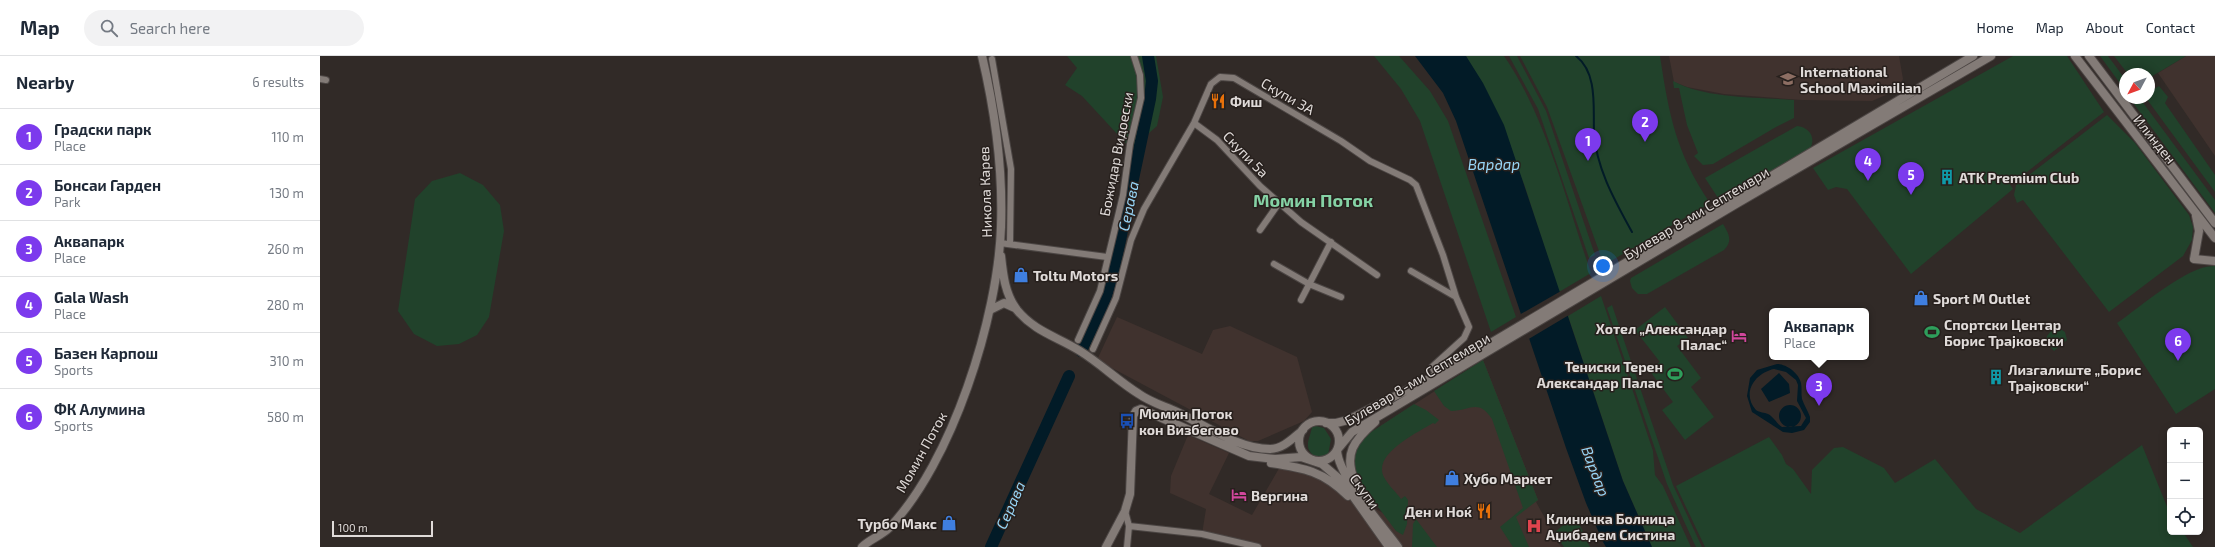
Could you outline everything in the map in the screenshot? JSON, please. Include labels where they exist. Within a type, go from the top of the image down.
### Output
[{"type":"street","name":"Никола Карев","points":[[982,56],[990,95],[997,144],[1001,211],[1000,243],[990,310],[985,328]]},
{"type":"street","name":"Божидар Видоески","points":[[1078,340],[1100,291],[1106,257],[1122,195],[1130,144],[1141,98],[1140,75],[1134,56]]},
{"type":"street","name":"Булевар 8-ми Септември","points":[[1734,202],[1972,56]]},
{"type":"street","name":"Булевар 8-ми Септември","points":[[1337,450],[1352,432],[1390,410],[1484,350],[1734,202],[1991,56]]},
{"type":"street","name":"Илинден","points":[[2089,56],[2215,223]]},
{"type":"street","name":"Илинден","points":[[2075,57],[2215,238]]},
{"type":"street","points":[[992,59],[1011,169],[1010,243]]},
{"type":"street","name":"Скупи 3А","points":[[1093,349],[1116,298],[1121,273],[1136,225],[1194,123],[1211,84],[1220,77],[1234,78],[1341,141],[1370,161],[1410,180],[1416,185],[1443,255],[1456,297],[1469,327],[1468,333],[1458,344],[1432,367],[1437,375]]},
{"type":"street","name":"Скупи 5а","points":[[1194,123],[1217,140],[1260,186],[1301,222],[1377,275]]},
{"type":"street","points":[[1260,230],[1279,203]]},
{"type":"street","points":[[2193,209],[2199,231],[2194,259],[2215,261]]},
{"type":"street","points":[[1301,300],[1331,242]]},
{"type":"street","points":[[1017,310],[1006,289],[1000,243],[1010,243],[1106,257]]},
{"type":"street","points":[[1274,264],[1309,284],[1341,297]]},
{"type":"street","points":[[1411,271],[1456,297]]},
{"type":"street","points":[[990,310],[998,305],[1007,303],[1042,332],[1069,345],[1093,360],[1146,398],[1232,439],[1254,447],[1270,449],[1279,447],[1313,422],[1326,423],[1337,434],[1337,450],[1331,458],[1325,461],[1298,457],[1278,459],[1249,456]]},
{"type":"street","name":"Момин Поток","points":[[862,547],[889,528],[919,488],[948,434],[971,375],[985,328]]},
{"type":"street","name":"Булевар 8-ми Септември","points":[[1326,423],[1336,423],[1348,420],[1484,350]]},
{"type":"street","points":[[1106,547],[1125,511],[1131,482],[1133,416],[1139,409],[1148,410],[1249,456],[1266,462],[1306,469],[1321,475],[1340,488],[1369,519]]},
{"type":"street","points":[[1363,499],[1350,470],[1350,454],[1360,436],[1390,410]]},
{"type":"street","points":[[1303,430],[1300,436],[1301,446],[1305,455],[1312,460]]},
{"type":"street","name":"Скупи","points":[[1337,450],[1341,467],[1398,547]]},
{"type":"street","name":"Скупи","points":[[1312,460],[1339,477],[1389,547]]},
{"type":"street","points":[[1125,511],[1129,526],[1127,547]]},
{"type":"street","points":[[1129,526],[1202,534],[1258,547]]},
{"type":"shaded area","name":"International School Maximilian","points":[[1669,56],[1899,56],[1903,79],[1900,85],[1888,94],[1872,101],[1802,100],[1724,94],[1687,87],[1674,82]]},
{"type":"shaded area","points":[[2186,56],[2215,56],[2215,156],[2158,73]]},
{"type":"shaded area","points":[[1117,317],[1202,354],[1213,330],[1230,326],[1297,357],[1312,412],[1304,421],[1258,441],[1249,441],[1097,360]]},
{"type":"shaded area","points":[[1483,360],[1538,500],[1536,502],[1561,547],[1259,547],[1202,534],[1206,509],[1170,493],[1171,476],[1188,435],[1229,453],[1209,494],[1252,515],[1281,465],[1308,473],[1383,513],[1368,494],[1362,438]]},
{"type":"green space","points":[[1067,56],[1156,56],[1163,97],[1157,126],[1131,149],[1082,96],[1065,85],[1077,68]]},
{"type":"green space","points":[[1374,56],[1399,56],[1430,91],[1448,121],[1516,317],[1491,332],[1420,121],[1401,89]]},
{"type":"green space","points":[[1466,56],[1504,56],[1519,80],[1544,133],[1591,273],[1559,292],[1524,184]]},
{"type":"green space","points":[[1509,56],[1517,56],[1546,111],[1595,255],[1589,258],[1538,109]]},
{"type":"green space","points":[[1520,56],[1660,56],[1667,97],[1676,133],[1689,167],[1698,185],[1710,203],[1604,265],[1547,107]]},
{"type":"green space","points":[[2013,56],[2067,56],[2104,112],[2014,182],[2009,176],[2007,180],[2013,189],[1911,274],[1847,189],[1836,187],[1828,190],[1813,168]]},
{"type":"green space","points":[[2100,56],[2108,56],[2119,71],[2119,82]]},
{"type":"green space","points":[[2114,56],[2186,56],[2155,74],[2155,68],[2123,68]]},
{"type":"green space","points":[[1673,81],[1686,87],[1716,94],[1794,100],[1794,118],[1713,164],[1703,165],[1694,156],[1698,153],[1687,125],[1679,88],[1674,88]]},
{"type":"green space","points":[[2159,86],[2168,97],[2165,103],[2215,175],[2215,192],[2150,104],[2155,104],[2155,88]]},
{"type":"green space","points":[[2134,104],[2144,104],[2215,200],[2215,213]]},
{"type":"green space","points":[[2107,115],[2135,143],[2189,215],[2193,227],[2192,240],[2183,256],[2109,312],[2023,200],[2017,203],[2014,195],[2016,185]]},
{"type":"green space","points":[[1797,126],[1809,131],[1811,134],[1812,142],[1809,150],[1720,201],[1705,178]]},
{"type":"green space","points":[[460,173],[483,185],[500,205],[504,231],[489,317],[477,335],[459,344],[437,346],[414,334],[398,311],[415,199],[432,181]]},
{"type":"green space","points":[[1723,224],[1729,237],[1727,247],[1724,250],[1647,294],[1638,294],[1632,288],[1630,281],[1631,278]]},
{"type":"green space","points":[[2215,266],[2215,389],[2176,414],[2117,323],[2178,279],[2204,267]]},
{"type":"green space","points":[[1601,296],[1653,451],[1655,475],[1663,486],[1691,547],[1652,547],[1623,481],[1568,316]]},
{"type":"green space","points":[[1612,305],[1673,485],[1702,547],[1696,547],[1667,484],[1607,308]]},
{"type":"green space","name":"Тениски Терен Александар Палас","points":[[1665,307],[1688,338],[1677,346],[1701,378],[1691,387],[1714,417],[1685,440],[1662,410],[1673,402],[1649,370],[1660,362],[1635,330]]},
{"type":"green space","points":[[2059,328],[2065,332],[2067,340],[2054,351],[2047,343],[2047,336],[2052,330]]},
{"type":"green space","points":[[1483,360],[1538,500],[1516,517],[1529,547],[1513,547],[1500,527],[1523,508],[1492,419],[1487,413],[1478,407],[1451,411],[1444,406],[1434,391]]},
{"type":"green space","points":[[1414,404],[1426,410],[1439,420],[1435,424],[1433,423],[1398,445],[1384,460],[1382,468],[1384,477],[1390,486],[1401,499],[1405,496],[1408,500],[1407,524],[1403,535],[1396,531],[1355,476],[1353,456],[1362,438]]},
{"type":"green space","points":[[1316,426],[1324,428],[1331,439],[1328,455],[1324,457],[1316,457],[1312,454],[1308,447],[1312,427]]},
{"type":"green space","points":[[1769,437],[1782,455],[1786,464],[1793,469],[1811,494],[1812,470],[1834,448],[1843,447],[1884,468],[1895,483],[1935,459],[1976,509],[2020,533],[2142,445],[2167,507],[2167,535],[2185,535],[2193,547],[1705,547],[1676,486]]},
{"type":"green space","points":[[1575,515],[1590,547],[1564,547],[1554,533]]},
{"type":"green space","points":[[1416,519],[1437,547],[1412,547],[1413,524]]},
{"type":"water","name":"Вардар","points":[[1415,56],[1466,56],[1483,83],[1504,125],[1623,481],[1652,547],[1606,547],[1603,542],[1586,503],[1566,448],[1456,121],[1443,93]]},
{"type":"water","points":[[1781,364],[1792,370],[1798,376],[1801,383],[1802,399],[1810,417],[1810,422],[1804,430],[1792,433],[1783,432],[1752,412],[1747,396],[1750,378],[1757,370]],"holes":[[[1774,369],[1786,372],[1796,380],[1798,385],[1797,401],[1806,418],[1801,426],[1782,427],[1770,415],[1756,410],[1750,397],[1752,385],[1761,375]]]},
{"type":"water","points":[[1779,373],[1789,384],[1790,393],[1769,402],[1761,389]]},
{"type":"water","points":[[1790,405],[1798,408],[1801,416],[1798,424],[1790,427],[1782,424],[1779,416],[1782,408]]},
{"type":"pier","points":[[1561,291],[1569,315],[1527,340],[1519,315]]},
{"type":"waterway","name":"Серава","points":[[1081,351],[1104,302],[1113,273],[1150,99],[1152,81],[1148,56]]},
{"type":"waterway","points":[[1576,56],[1583,63],[1591,81],[1594,102],[1594,132],[1598,158],[1602,171],[1607,184],[1632,232]]},
{"type":"waterway","name":"Серава","points":[[991,547],[1069,376]]},
{"type":"place","name":"International School Maximilian","points":[[1788,79]]},
{"type":"place","name":"Фиш","points":[[1218,101]]},
{"type":"place","name":"Бонсаи Гарден","points":[[1645,142]]},
{"type":"place","name":"Градски парк","points":[[1588,161]]},
{"type":"place","name":"ATK Premium Club","points":[[1947,177]]},
{"type":"place","name":"Gala Wash","points":[[1868,181]]},
{"type":"place","name":"Базен Карпош","points":[[1911,195]]},
{"type":"place","name":"Toltu Motors","points":[[1021,275]]},
{"type":"place","name":"Sport M Outlet","points":[[1921,298]]},
{"type":"place","name":"Спортски Центар Борис Трајковски","points":[[1932,332]]},
{"type":"place","name":"Хотел „Александар Палас“","points":[[1739,336]]},
{"type":"place","name":"ФК Алумина","points":[[2178,361]]},
{"type":"place","name":"Тениски Терен Александар Палас","points":[[1675,374]]},
{"type":"place","name":"Лизгалиште „Борис Трајковски“","points":[[1996,377]]},
{"type":"place","name":"Аквапарк","points":[[1819,406]]},
{"type":"place","name":"Момин Поток кон Визбегово","points":[[1127,421]]},
{"type":"place","name":"Хубо Маркет","points":[[1452,478]]},
{"type":"place","name":"Вергина","points":[[1239,495]]},
{"type":"place","name":"Ден и Ноќ","points":[[1484,511]]},
{"type":"place","name":"Турбо Макс","points":[[949,523]]},
{"type":"place","name":"Клиничка Болница Аџибадем Систина","points":[[1534,526]]},
{"type":"district","name":"Момин Поток","points":[[1313,200]]}]
